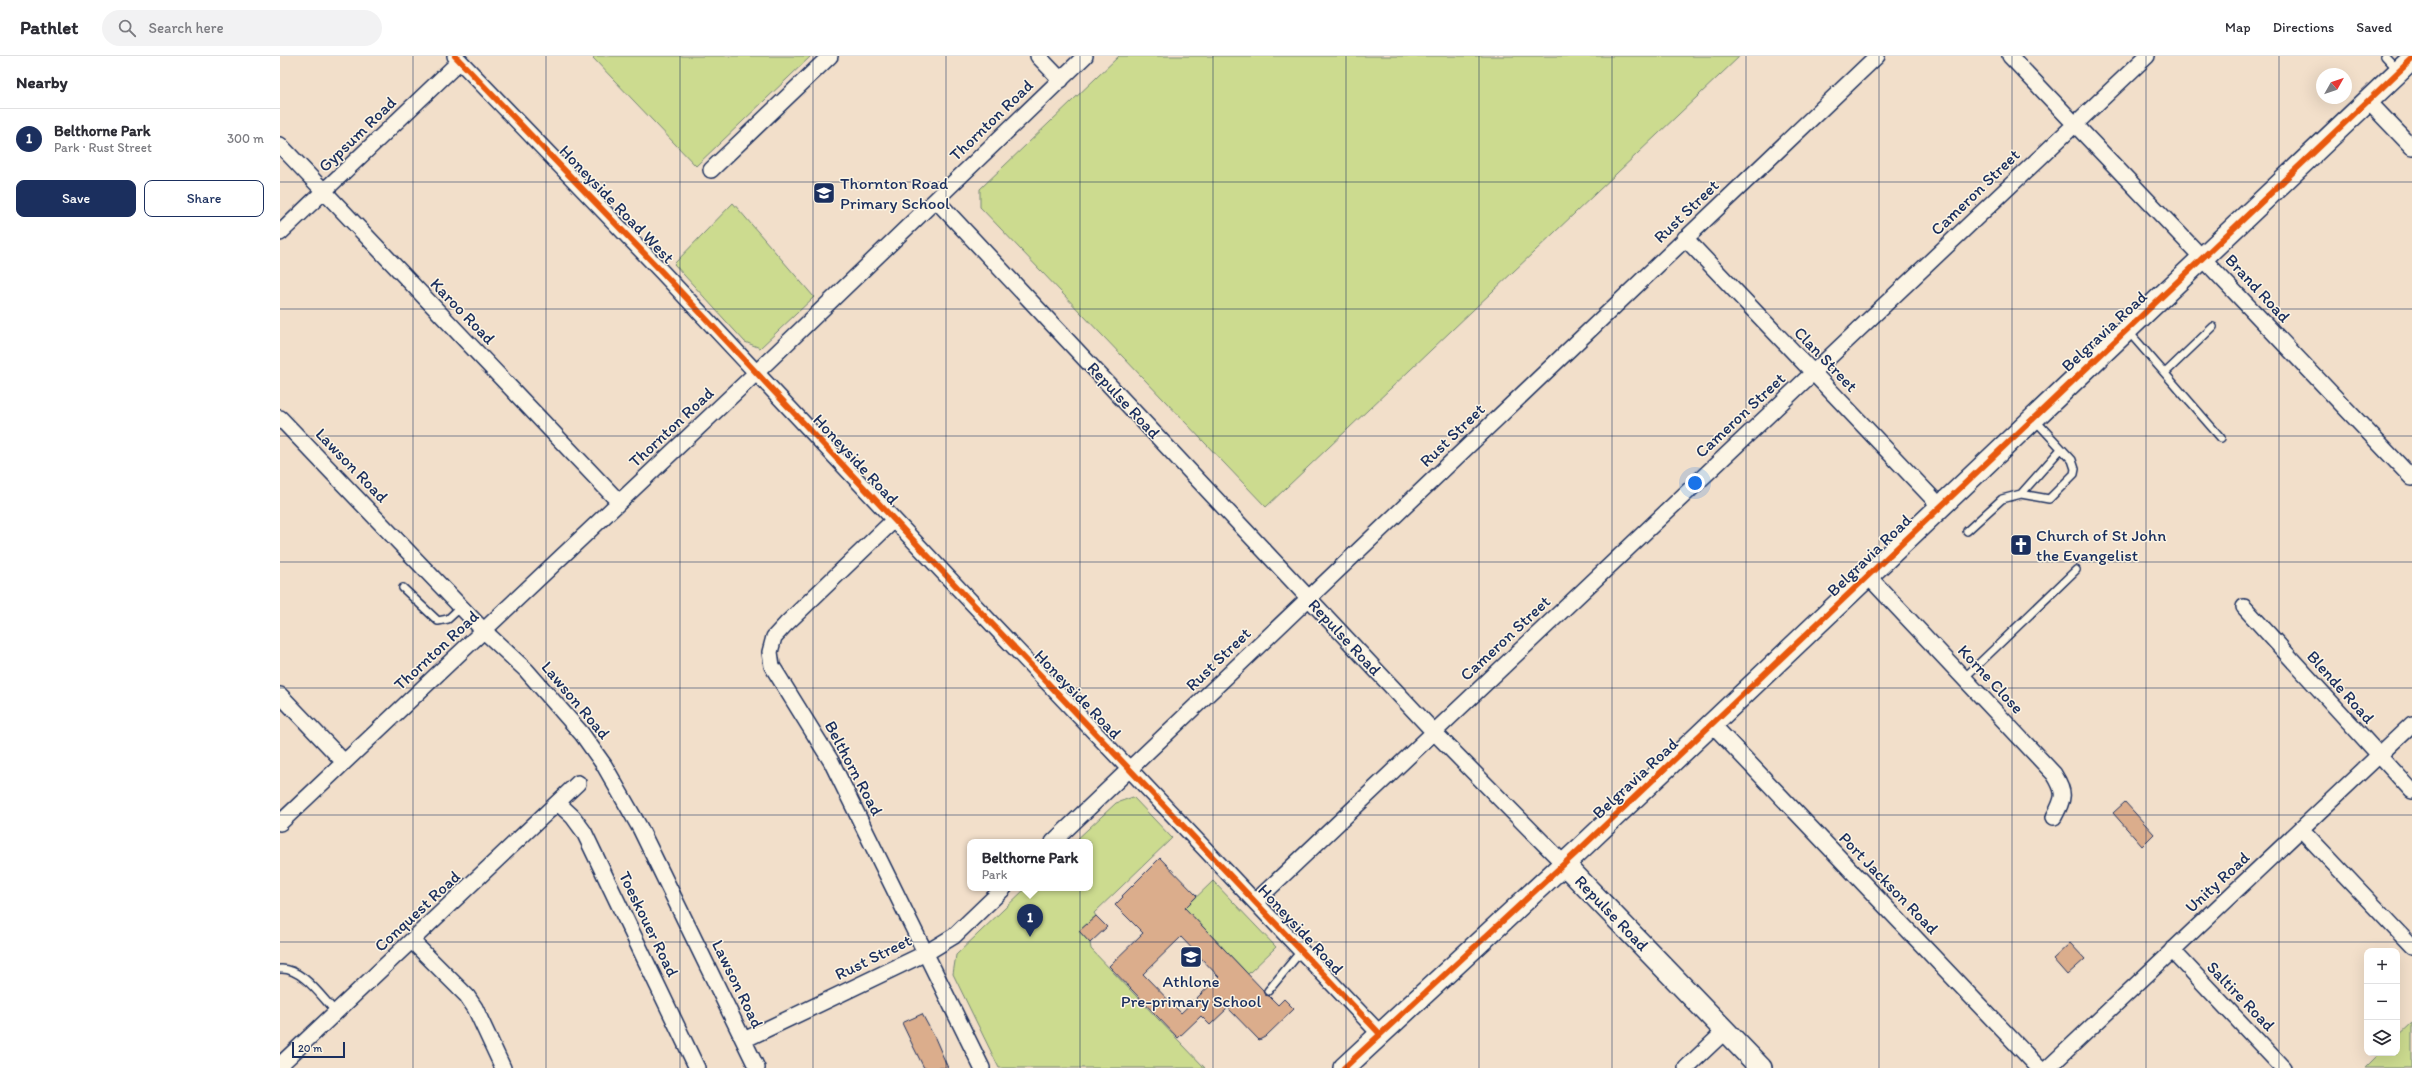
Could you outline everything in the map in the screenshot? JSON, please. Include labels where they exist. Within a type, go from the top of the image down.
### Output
[{"type":"street","points":[[711,170],[830,56]]},
{"type":"street","points":[[1038,56],[1061,80]]},
{"type":"street","name":"Thornton Road","points":[[280,823],[757,372],[1085,56]]},
{"type":"street","name":"Rust Street","points":[[1056,839],[1877,56]]},
{"type":"street","name":"Brand Road","points":[[2010,56],[2412,478]]},
{"type":"street","name":"Cameron Street","points":[[1256,902],[2146,56]]},
{"type":"street","name":"Gypsum Road","points":[[280,233],[324,192],[458,59]]},
{"type":"street","name":"Honeyside Road West","points":[[458,59],[757,372]]},
{"type":"street","name":"Belgravia Road","points":[[1344,1068],[1564,864],[2367,100],[2406,65]]},
{"type":"street","points":[[2367,100],[2412,147]]},
{"type":"street","name":"Karoo Road","points":[[280,145],[619,502]]},
{"type":"street","name":"Repulse Road","points":[[936,200],[1434,732],[1761,1068]]},
{"type":"street","name":"Clan Street","points":[[1685,238],[1940,506]]},
{"type":"street","name":"Honeyside Road","points":[[757,372],[894,520],[1380,1034]]},
{"type":"street","name":"Lawson Road","points":[[280,418],[484,631],[526,670],[582,734],[604,765],[640,828],[757,1068]]},
{"type":"street","name":"Belthorn Road","points":[[894,520],[774,637],[770,652],[772,666],[831,761],[982,1068]]},
{"type":"street","name":"Korne Close","points":[[1868,576],[2054,774],[2061,785],[2063,795],[2054,817]]},
{"type":"street","name":"Blende Road","points":[[2244,607],[2412,791]]},
{"type":"street","points":[[280,695],[344,762]]},
{"type":"street","name":"Port Jackson Road","points":[[1712,724],[2039,1068]]},
{"type":"street","name":"Unity Road","points":[[2048,1068],[2412,724]]},
{"type":"street","name":"Conquest Road","points":[[280,1064],[578,783]]},
{"type":"street","name":"Toeskouer Road","points":[[558,803],[573,816],[584,832],[697,1068]]},
{"type":"street","points":[[2301,829],[2412,946]]},
{"type":"street","name":"Rust Street","points":[[744,1040],[926,953],[954,936],[1001,891]]},
{"type":"street","points":[[412,941],[467,996],[476,1008],[503,1068]]},
{"type":"street","name":"Saltire Road","points":[[2172,950],[2283,1068]]},
{"type":"street","points":[[1686,1068],[1725,1031]]},
{"type":"lane","points":[[2385,56],[2406,65]]},
{"type":"lane","points":[[2165,373],[2214,327]]},
{"type":"lane","points":[[2126,330],[2221,438]]},
{"type":"lane","points":[[1967,531],[1996,502],[2021,494],[2049,499],[2072,478],[2075,469],[2074,464],[2033,418]]},
{"type":"lane","points":[[2021,494],[2060,449]]},
{"type":"lane","points":[[1964,678],[2076,570]]},
{"type":"lane","points":[[403,588],[438,621],[448,619],[461,607]]},
{"type":"lane","points":[[1268,991],[1302,950]]},
{"type":"lane","points":[[280,969],[288,968],[299,975],[336,1012]]},
{"type":"green space","points":[[595,56],[811,56],[696,166],[593,58]]},
{"type":"green space","points":[[1119,56],[1740,56],[1266,507],[980,207],[980,189]]},
{"type":"green space","points":[[733,203],[814,297],[760,348],[745,342],[674,264]]},
{"type":"green space","points":[[1133,797],[1172,838],[1094,913],[1096,916],[1079,931],[1090,943],[1091,949],[1205,1068],[999,1068],[953,974],[956,955],[1023,891],[1093,891],[1093,839],[1077,839],[1116,803]]},
{"type":"green space","points":[[1213,881],[1276,947],[1248,974],[1185,908]]},
{"type":"green space","points":[[2412,1023],[2412,1068],[2365,1068],[2377,1056],[2400,1056],[2400,1034]]},
{"type":"building","points":[[2125,802],[2154,834],[2142,846],[2113,813]]},
{"type":"building","points":[[1160,858],[1197,896],[1185,908],[1263,990],[1265,995],[1269,996],[1278,1005],[1284,999],[1294,1009],[1265,1037],[1259,1040],[1228,1008],[1210,1025],[1201,1016],[1178,1038],[1109,966],[1143,933],[1115,905],[1123,897],[1122,896]],"holes":[[[1181,937],[1219,977],[1181,1013],[1143,974]]]},
{"type":"building","points":[[1096,916],[1107,927],[1090,943],[1079,931]]},
{"type":"building","points":[[2070,943],[2085,959],[2067,975],[2053,959]]},
{"type":"building","points":[[922,1014],[935,1038],[948,1068],[924,1068],[913,1046],[902,1023]]},
{"type":"cycle path","points":[[455,56],[663,273],[958,588],[1380,1034]]},
{"type":"cycle path","points":[[1344,1068],[1578,851],[2412,59]]},
{"type":"place","name":"Thornton Road Primary School","points":[[824,193]]},
{"type":"place","name":"Church of St John the Evangelist","points":[[2021,545]]},
{"type":"place","name":"Belthorne Park","points":[[1030,937]]},
{"type":"place","name":"Athlone Pre-primary School","points":[[1191,957]]}]
